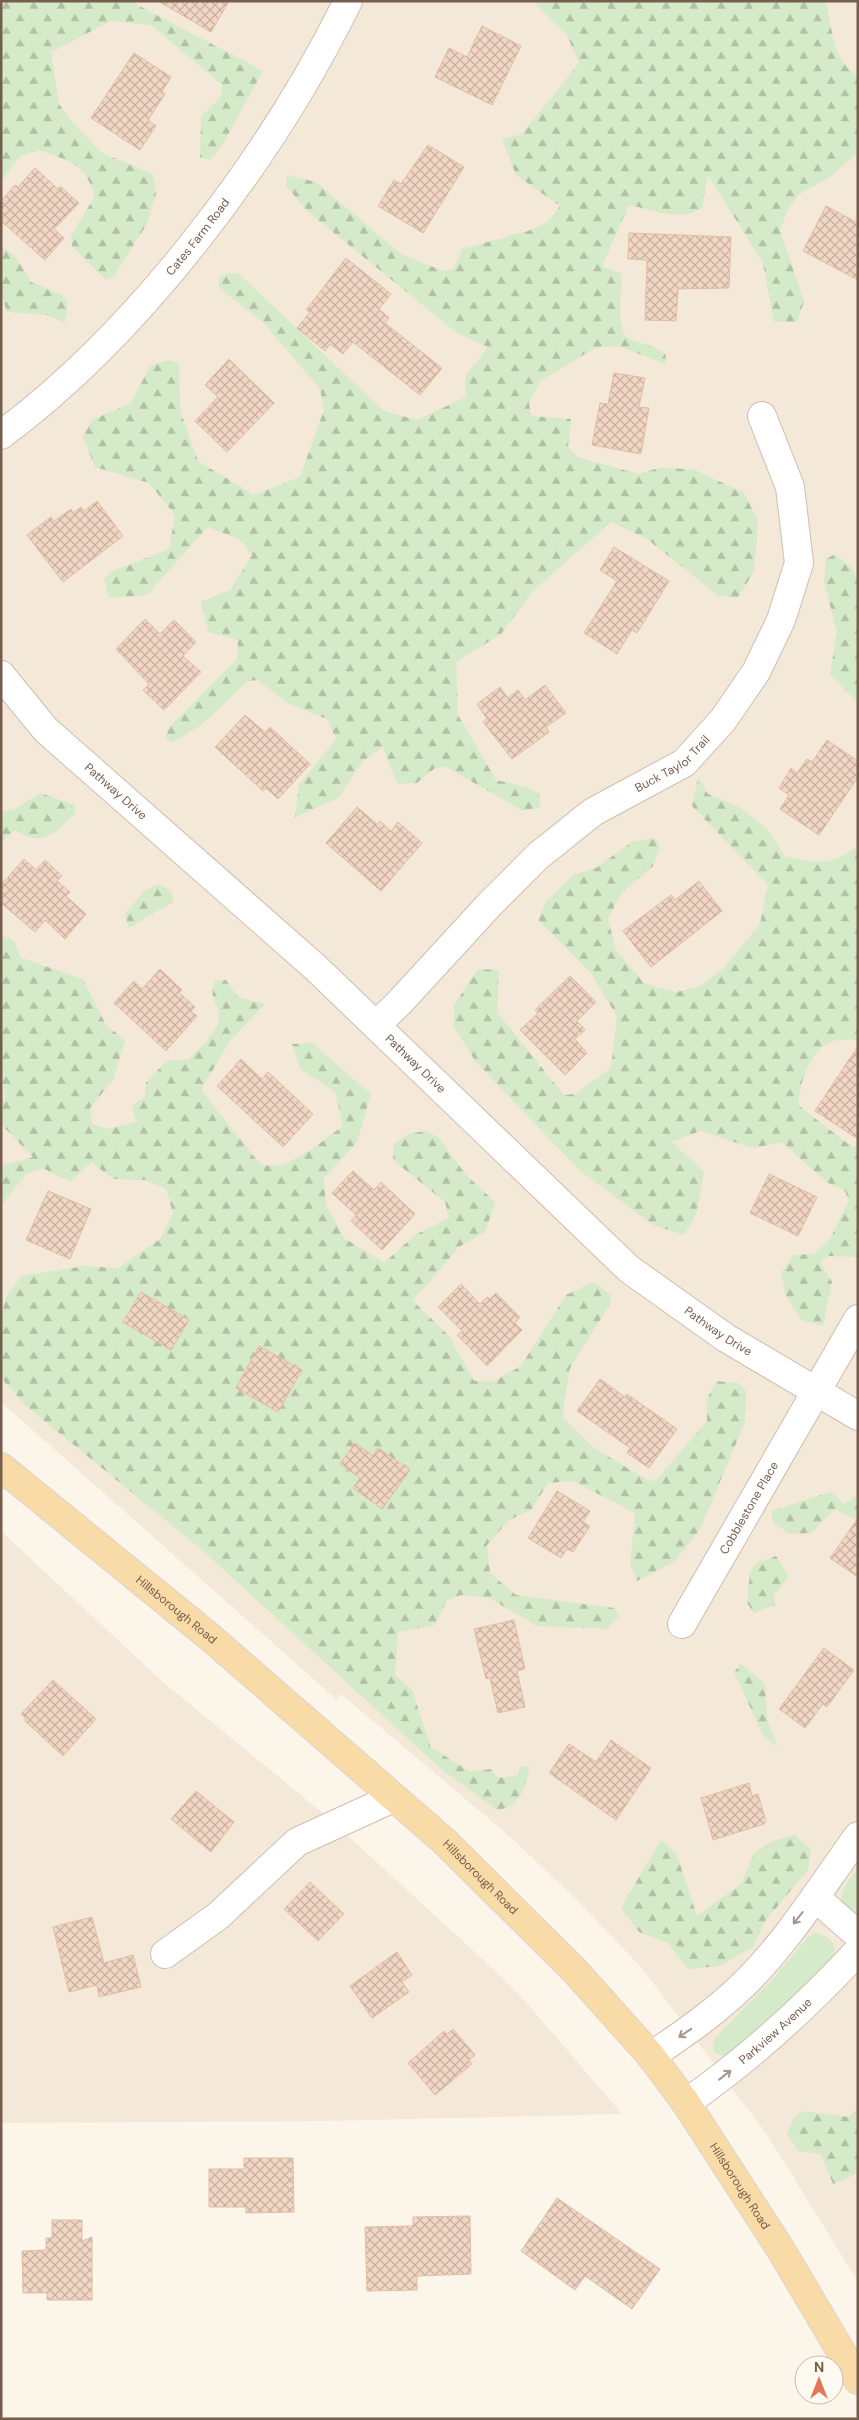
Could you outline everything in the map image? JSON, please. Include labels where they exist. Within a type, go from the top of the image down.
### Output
[{"type":"main road","name":"Hillsborough Road","points":[[2,1469],[211,1638],[444,1841],[514,1908],[575,1971],[650,2056],[686,2103],[781,2250],[858,2380]]},
{"type":"street","name":"Cates Farm Road","points":[[1,435],[24,418],[89,358],[145,300],[202,232],[256,158],[305,78],[348,1]]},
{"type":"street","name":"Buck Taylor Trail","points":[[376,1025],[538,856],[593,812],[684,763],[723,720],[756,672],[781,620],[798,562],[790,487],[762,416]]},
{"type":"street","name":"Pathway Drive","points":[[1,675],[46,730],[316,968],[542,1188],[629,1269],[726,1338],[858,1416]]},
{"type":"street","name":"Cobblestone Place","points":[[682,1624],[814,1391],[858,1319]]},
{"type":"street","points":[[165,1954],[218,1916],[297,1842],[393,1798]]},
{"type":"street","points":[[650,2056],[691,2029],[742,1986],[815,1897],[858,1836]]},
{"type":"street","points":[[815,1897],[858,1935]]},
{"type":"street","name":"Parkview Avenue","points":[[686,2103],[725,2076],[773,2034],[822,1990],[858,1950]]},
{"type":"shaded area","points":[[1,1],[858,1],[858,2282],[768,2136],[641,1967],[575,1898],[508,1835],[341,1694],[336,1699],[1,1402]]},
{"type":"shaded area","points":[[1,1531],[163,1682],[324,1814],[488,1964],[526,2002],[622,2114],[324,2121],[1,2123]]},
{"type":"green space","points":[[1,1],[135,1],[136,4],[263,71],[223,144],[210,160],[200,157],[201,117],[222,95],[222,85],[151,25],[111,21],[51,52],[59,104],[72,122],[102,153],[153,174],[156,194],[147,224],[114,276],[106,280],[72,246],[71,235],[94,198],[87,178],[82,171],[69,161],[40,150],[20,156],[1,181]]},
{"type":"green space","points":[[536,1],[826,1],[834,43],[838,53],[849,70],[858,76],[858,153],[828,178],[799,194],[787,211],[780,231],[804,301],[797,322],[774,322],[763,263],[708,175],[702,208],[693,212],[675,215],[629,205],[602,266],[622,274],[620,318],[624,334],[628,338],[662,351],[666,355],[665,364],[618,346],[595,348],[540,381],[529,403],[531,416],[571,419],[568,447],[579,458],[639,474],[662,467],[695,470],[744,493],[758,521],[754,571],[738,598],[719,596],[647,539],[611,522],[533,591],[501,634],[456,662],[458,715],[496,780],[530,788],[539,794],[541,807],[523,811],[446,767],[435,768],[417,783],[397,784],[383,747],[363,761],[338,798],[295,817],[299,785],[336,739],[327,719],[287,703],[258,680],[248,681],[201,725],[172,743],[165,737],[169,727],[237,660],[238,640],[208,632],[201,602],[230,590],[252,555],[241,540],[208,527],[147,595],[109,598],[104,579],[111,572],[169,549],[175,515],[149,483],[95,467],[83,437],[92,420],[131,403],[150,366],[169,360],[179,363],[180,410],[198,461],[254,495],[300,477],[324,410],[320,389],[263,322],[219,288],[219,277],[228,273],[239,274],[384,411],[417,420],[466,397],[465,377],[488,347],[457,333],[307,211],[286,186],[287,175],[316,182],[401,254],[443,271],[454,269],[462,249],[528,231],[548,222],[560,206],[516,175],[502,139],[522,134],[579,63],[567,35],[536,5]]},
{"type":"green space","points":[[1,246],[15,256],[31,282],[62,295],[68,303],[65,323],[47,315],[7,312],[1,294]]},
{"type":"green space","points":[[835,554],[851,567],[858,581],[858,703],[830,674],[837,632],[824,582],[826,559]]},
{"type":"green space","points":[[698,777],[708,794],[739,807],[767,829],[785,856],[823,862],[848,853],[858,846],[858,1040],[837,1040],[823,1046],[811,1060],[803,1079],[799,1098],[799,1106],[852,1147],[858,1145],[858,1257],[828,1256],[820,1262],[832,1282],[823,1326],[801,1320],[785,1294],[781,1273],[793,1255],[814,1254],[830,1239],[849,1200],[845,1191],[826,1182],[782,1142],[753,1148],[700,1131],[672,1142],[704,1172],[696,1215],[684,1235],[653,1225],[579,1170],[476,1062],[454,1027],[454,1005],[478,969],[499,970],[497,1012],[564,1095],[575,1094],[611,1068],[617,1016],[590,972],[538,920],[546,901],[575,874],[596,868],[632,842],[655,838],[660,847],[653,866],[622,892],[608,919],[616,950],[645,984],[676,992],[699,987],[724,968],[760,924],[768,885],[692,806]]},
{"type":"green space","points":[[40,793],[75,805],[75,814],[48,836],[34,838],[15,830],[1,842],[1,811],[13,810]]},
{"type":"green space","points":[[159,884],[171,891],[174,901],[129,928],[125,914],[144,891]]},
{"type":"green space","points":[[1,935],[14,941],[21,958],[83,979],[106,1025],[125,1040],[113,1080],[90,1108],[92,1124],[108,1129],[136,1122],[132,1106],[145,1097],[146,1082],[167,1061],[189,1059],[215,1030],[218,1024],[219,1013],[213,998],[213,988],[215,981],[226,980],[238,997],[265,1004],[230,1041],[201,1090],[260,1164],[271,1166],[293,1160],[343,1126],[335,1092],[300,1069],[292,1044],[312,1043],[371,1094],[357,1142],[324,1178],[326,1205],[344,1238],[384,1263],[415,1235],[449,1218],[445,1202],[393,1160],[394,1144],[408,1134],[425,1131],[439,1138],[466,1175],[495,1202],[485,1232],[459,1247],[413,1301],[449,1336],[474,1381],[494,1381],[521,1366],[566,1295],[594,1282],[611,1295],[610,1304],[570,1368],[563,1410],[564,1419],[594,1448],[649,1481],[658,1478],[707,1421],[707,1399],[716,1381],[738,1383],[746,1391],[745,1422],[700,1529],[674,1562],[637,1581],[630,1565],[635,1513],[573,1481],[548,1483],[531,1510],[509,1520],[487,1545],[490,1573],[516,1595],[614,1608],[619,1616],[607,1629],[537,1626],[489,1598],[461,1595],[447,1600],[435,1625],[398,1632],[395,1675],[412,1690],[431,1747],[470,1772],[491,1769],[497,1778],[518,1775],[520,1766],[530,1767],[521,1795],[506,1808],[498,1811],[440,1768],[201,1549],[26,1406],[1,1378],[1,1319],[6,1296],[22,1276],[84,1266],[118,1268],[160,1239],[173,1213],[166,1189],[145,1180],[113,1179],[91,1162],[70,1182],[43,1168],[26,1174],[1,1206],[1,1166],[33,1157],[1,1124],[1,1103],[6,1096],[1,1079]]},
{"type":"green space","points":[[831,1492],[844,1504],[858,1495],[858,1521],[835,1509],[811,1533],[789,1534],[773,1522],[771,1511]]},
{"type":"green space","points":[[776,1556],[789,1576],[774,1595],[775,1605],[754,1613],[747,1603],[750,1572],[756,1563]]},
{"type":"green space","points":[[741,1664],[765,1684],[767,1719],[778,1748],[763,1735],[734,1672]]},
{"type":"green space","points":[[794,1835],[811,1849],[808,1870],[766,1920],[753,1947],[719,1966],[688,1969],[668,1943],[639,1932],[621,1908],[661,1840],[677,1855],[697,1916],[741,1884],[754,1853],[773,1841]]},
{"type":"green space","points":[[858,1868],[858,1912],[847,1909],[841,1898],[844,1887]]},
{"type":"green space","points":[[815,1933],[825,1936],[832,1942],[834,1950],[830,1960],[774,2014],[727,2054],[723,2056],[715,2053],[713,2049],[715,2038],[772,1980],[808,1937]]},
{"type":"green space","points":[[858,2107],[858,2170],[852,2176],[833,2184],[821,2154],[799,2151],[787,2134],[795,2116],[805,2111],[849,2117]]},
{"type":"building","points":[[158,1],[229,1],[211,32]]},
{"type":"building","points":[[482,26],[521,46],[492,105],[435,77],[449,48],[467,57]]},
{"type":"building","points":[[134,53],[171,77],[162,92],[165,94],[148,120],[156,126],[140,150],[91,118]]},
{"type":"building","points":[[428,145],[464,167],[423,233],[378,206],[394,180],[401,184]]},
{"type":"building","points":[[35,168],[58,189],[60,186],[79,203],[54,229],[64,238],[45,260],[1,221],[1,201],[15,185],[18,187]]},
{"type":"building","points":[[826,206],[858,223],[858,280],[803,251]]},
{"type":"building","points":[[629,233],[731,237],[729,288],[678,289],[676,321],[645,320],[647,260],[628,259]]},
{"type":"building","points":[[346,258],[391,294],[379,309],[389,318],[385,323],[442,368],[420,395],[353,342],[343,354],[330,344],[325,351],[297,328],[310,312],[306,310]]},
{"type":"building","points":[[229,359],[274,403],[227,452],[195,421],[218,397],[205,385]]},
{"type":"building","points":[[614,373],[645,378],[639,407],[649,408],[641,454],[592,445],[600,403],[608,404]]},
{"type":"building","points":[[97,501],[123,536],[63,582],[27,535],[51,517],[54,521],[71,509],[73,513],[81,507],[84,511]]},
{"type":"building","points":[[614,547],[669,581],[637,633],[632,630],[617,654],[584,633],[617,581],[600,570]]},
{"type":"building","points":[[145,619],[160,634],[174,620],[196,642],[183,656],[201,672],[164,710],[143,690],[149,684],[116,649]]},
{"type":"building","points":[[545,685],[566,713],[546,727],[549,732],[512,759],[483,722],[487,719],[477,704],[500,687],[508,698],[518,690],[525,700]]},
{"type":"building","points":[[245,715],[265,732],[270,727],[310,764],[278,799],[266,788],[263,791],[215,747]]},
{"type":"building","points":[[827,740],[858,761],[858,777],[819,835],[780,809],[789,795],[779,788],[791,768],[797,773],[807,759],[812,762]]},
{"type":"building","points":[[357,807],[377,824],[380,821],[391,831],[398,822],[422,843],[381,891],[326,843]]},
{"type":"building","points":[[24,859],[36,870],[45,860],[62,876],[57,881],[70,892],[66,896],[86,914],[65,939],[45,920],[35,932],[1,903],[1,885]]},
{"type":"building","points":[[699,881],[722,911],[651,967],[623,931],[671,895],[675,900]]},
{"type":"building","points":[[160,969],[182,990],[179,992],[195,1007],[191,1011],[197,1016],[166,1051],[114,1003],[134,981],[142,989]]},
{"type":"building","points":[[570,976],[596,1002],[577,1021],[585,1030],[575,1039],[587,1053],[565,1075],[520,1030],[538,1013],[535,1010]]},
{"type":"building","points":[[858,1046],[858,1139],[815,1111]]},
{"type":"building","points":[[241,1059],[262,1079],[268,1072],[313,1114],[283,1147],[217,1086]]},
{"type":"building","points":[[353,1171],[374,1190],[381,1182],[415,1214],[382,1250],[351,1221],[356,1215],[332,1193]]},
{"type":"building","points":[[769,1174],[817,1197],[798,1236],[750,1213]]},
{"type":"building","points":[[48,1191],[91,1209],[70,1259],[26,1240]]},
{"type":"building","points":[[461,1284],[480,1304],[487,1297],[490,1299],[496,1293],[520,1317],[515,1323],[522,1330],[487,1366],[457,1335],[462,1331],[438,1307]]},
{"type":"building","points":[[141,1292],[189,1320],[171,1350],[123,1322]]},
{"type":"building","points":[[259,1346],[302,1370],[278,1412],[236,1388]]},
{"type":"building","points":[[600,1379],[625,1397],[627,1394],[677,1429],[649,1468],[627,1453],[630,1448],[577,1411]]},
{"type":"building","points":[[355,1443],[373,1456],[378,1448],[410,1470],[382,1509],[353,1488],[360,1478],[340,1464]]},
{"type":"building","points":[[557,1491],[590,1511],[583,1522],[590,1526],[573,1552],[567,1549],[561,1558],[528,1538]]},
{"type":"building","points":[[858,1518],[858,1577],[830,1558]]},
{"type":"building","points":[[514,1620],[525,1669],[517,1671],[525,1707],[498,1713],[490,1678],[486,1679],[474,1629]]},
{"type":"building","points":[[824,1648],[854,1670],[827,1707],[823,1704],[805,1728],[779,1709]]},
{"type":"building","points":[[53,1680],[96,1719],[63,1756],[25,1721],[26,1719],[21,1714]]},
{"type":"building","points":[[611,1740],[651,1768],[616,1820],[549,1773],[569,1744],[596,1762]]},
{"type":"building","points":[[749,1783],[752,1796],[758,1794],[766,1821],[764,1824],[713,1840],[701,1798]]},
{"type":"building","points":[[196,1791],[234,1822],[211,1852],[171,1819]]},
{"type":"building","points":[[310,1882],[344,1914],[318,1941],[284,1909]]},
{"type":"building","points":[[92,1917],[104,1963],[133,1955],[141,1987],[99,1997],[97,1985],[69,1992],[53,1927]]},
{"type":"building","points":[[397,1952],[412,1975],[402,1982],[409,1992],[372,2018],[350,1986]]},
{"type":"building","points":[[453,2029],[475,2055],[469,2060],[472,2064],[435,2095],[408,2063],[444,2031],[447,2034]]},
{"type":"building","points":[[244,2158],[293,2158],[294,2212],[246,2213],[246,2207],[209,2207],[209,2169],[244,2169]]},
{"type":"building","points":[[557,2198],[660,2269],[632,2309],[585,2276],[575,2290],[521,2251]]},
{"type":"building","points":[[470,2216],[471,2274],[417,2276],[417,2290],[367,2291],[365,2227],[413,2226],[413,2217]]},
{"type":"building","points":[[52,2220],[82,2220],[82,2241],[92,2237],[92,2300],[47,2300],[47,2293],[23,2293],[22,2251],[46,2250],[46,2238],[52,2238]]}]
